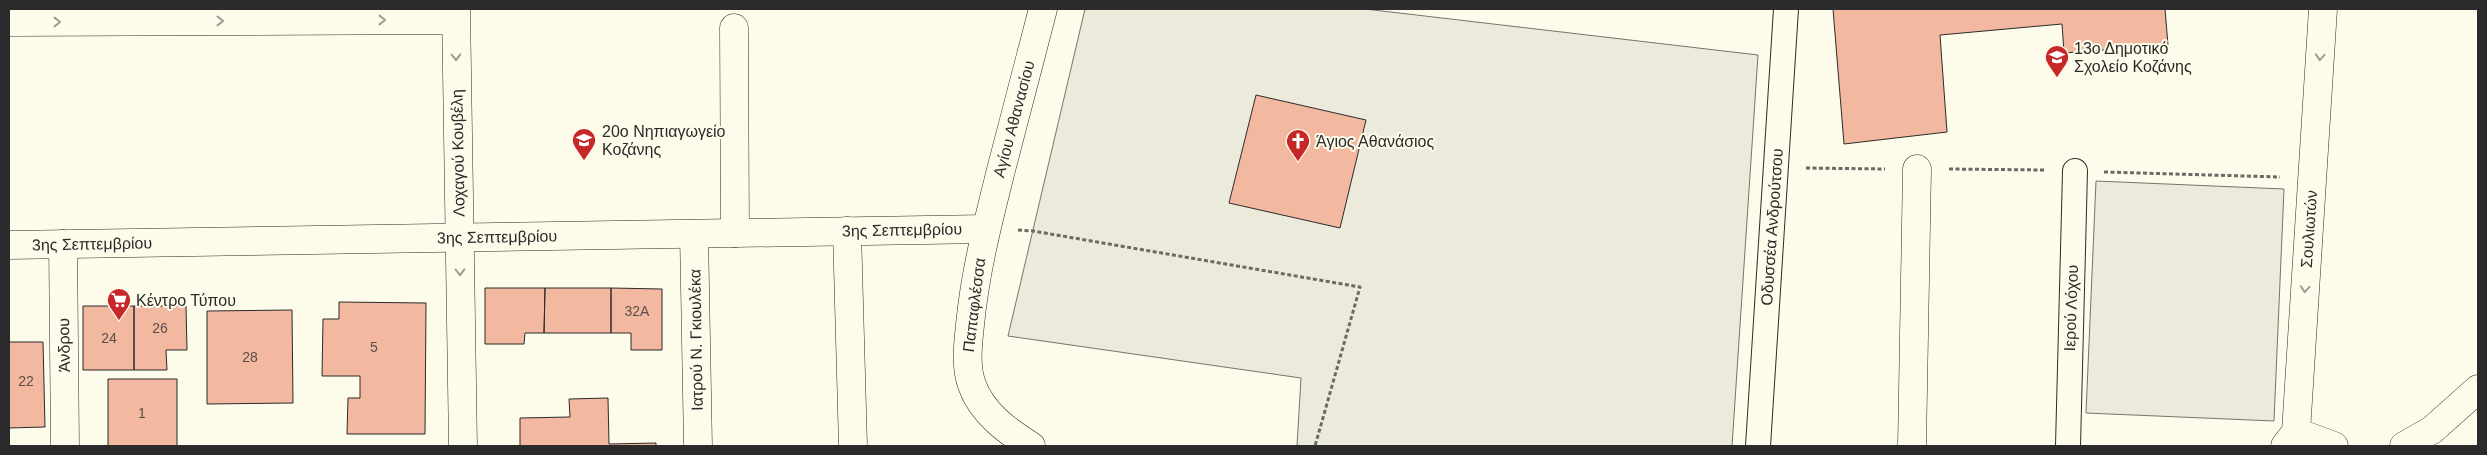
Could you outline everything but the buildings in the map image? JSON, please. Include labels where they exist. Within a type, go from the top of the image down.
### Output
[{"type":"street","name":"Αγίου Αθανασίου","points":[[985,229],[1043,9]]},
{"type":"street","name":"Οδυσσέα Ανδρούτσου","points":[[1758,446],[1786,9]]},
{"type":"street","name":"Σουλιωτών","points":[[2291,439],[2312,178],[2323,9]]},
{"type":"street","points":[[9,22],[142,15],[456,14]]},
{"type":"street","name":"Λοχαγού Κουβέλη","points":[[456,14],[463,446]]},
{"type":"street","points":[[734,28],[735,233]]},
{"type":"street","points":[[1912,446],[1917,169]]},
{"type":"street","name":"Ιερού Λόχου","points":[[2068,446],[2075,171]]},
{"type":"street","name":"3ης Σεπτεμβρίου","points":[[9,245],[985,229]]},
{"type":"street","name":"Παπαφλέσσα","points":[[985,229],[973,293],[967,355],[971,383],[978,399],[991,416],[1013,436],[1031,446]]},
{"type":"street","points":[[848,231],[853,446]]},
{"type":"street","name":"Ιατρού N. Γκιουλέκα","points":[[694,234],[698,446]]},
{"type":"street","name":"Άνδρου","points":[[63,244],[66,446]]},
{"type":"street","points":[[2404,446],[2432,430],[2478,388]]},
{"type":"street","points":[[2291,439],[2334,446]]},
{"type":"path","points":[[2075,171],[2312,178]]},
{"type":"path","points":[[1033,231],[1360,287],[1315,446]]},
{"type":"shaded area","points":[[1085,9],[1365,9],[1758,55],[1732,446],[1297,446],[1301,378],[1008,336]]},
{"type":"shaded area","points":[[2096,181],[2284,189],[2274,421],[2086,413]]},
{"type":"place","name":"13ο Δημοτικό Σχολείο Κοζάνης","points":[[2057,78]]},
{"type":"place","name":"20ο Νηπιαγωγείο Κοζάνης","points":[[584,161]]},
{"type":"place","name":"Άγιος Αθανάσιος","points":[[1298,162]]},
{"type":"place","name":"Κέντρο Τύπου","points":[[119,321]]}]
